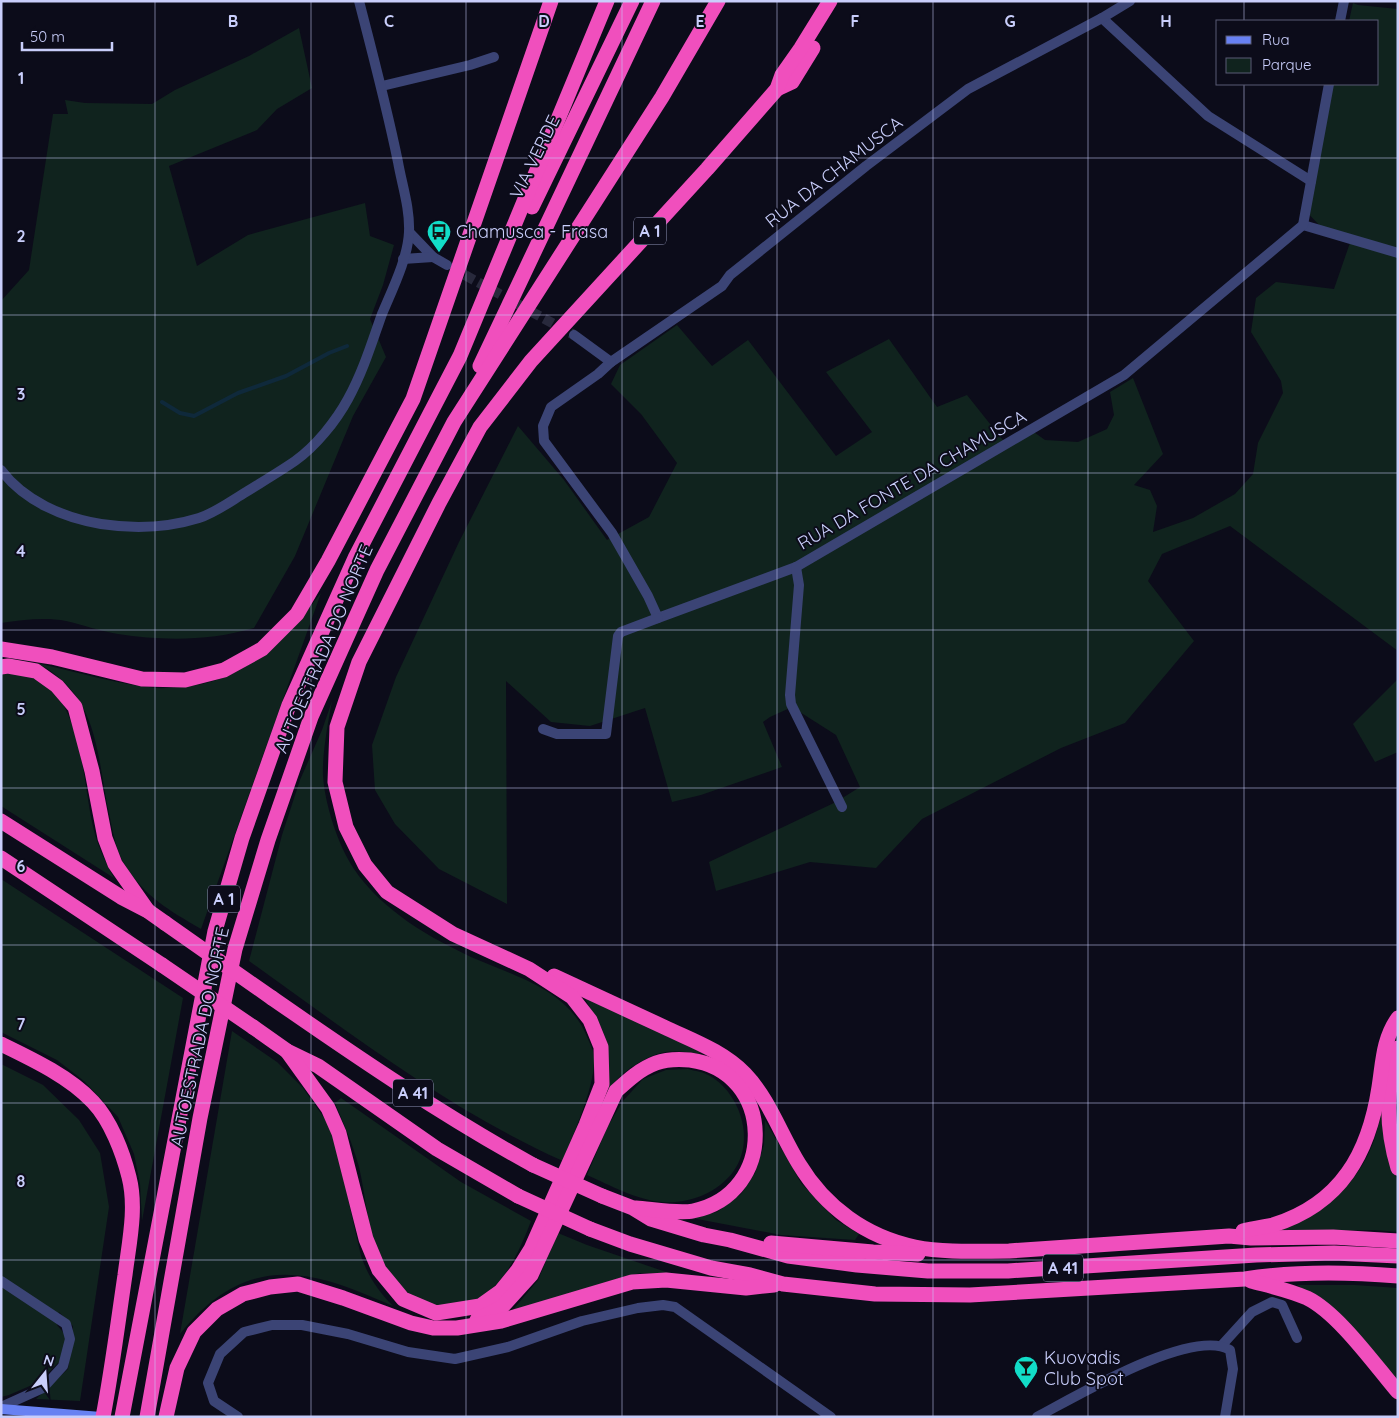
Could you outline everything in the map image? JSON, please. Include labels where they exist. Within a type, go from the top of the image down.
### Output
[{"type":"highway","points":[[1,654],[9,649],[52,657],[142,679],[185,680],[224,670],[262,649],[298,614],[413,400],[551,1]]},
{"type":"highway","name":"AUTOESTRADA DO NORTE","points":[[122,1417],[215,931],[242,838],[289,705],[352,567],[460,356],[607,1]]},
{"type":"highway","name":"VIA VERDE","points":[[460,356],[632,1]]},
{"type":"highway","points":[[454,422],[652,1]]},
{"type":"highway","name":"AUTOESTRADA DO NORTE","points":[[147,1417],[200,1118],[233,958],[268,840],[311,717],[377,570],[454,422],[662,97],[718,1]]},
{"type":"highway","name":"A 1","points":[[529,969],[453,934],[387,892],[365,865],[346,827],[335,782],[337,727],[359,662],[439,503],[480,427],[531,361],[707,169],[777,89],[782,75],[802,48],[830,1]]},
{"type":"highway","name":"A 1","points":[[777,89],[792,82],[841,1]]},
{"type":"highway","points":[[1,667],[8,666],[36,671],[57,686],[75,707],[92,771],[105,838],[114,864],[148,911]]},
{"type":"highway","name":"A 41","points":[[1,821],[121,897],[148,911],[403,1087],[462,1124],[533,1165],[633,1208],[651,1219],[704,1235],[788,1256],[857,1265],[928,1271],[1008,1272],[1256,1255],[1334,1253],[1398,1256]]},
{"type":"highway","name":"A 41","points":[[1,858],[162,965],[286,1051],[318,1066],[437,1149],[518,1196],[590,1229],[670,1257],[783,1284],[876,1294],[970,1296],[1245,1280],[1276,1274],[1331,1273],[1398,1276]]},
{"type":"highway","points":[[286,1051],[328,1108],[340,1133],[366,1239],[379,1270],[402,1299],[436,1313],[480,1306],[501,1291],[518,1270],[530,1249],[582,1134],[602,1084],[601,1047],[590,1020],[572,997],[529,969]]},
{"type":"highway","points":[[529,969],[551,975],[693,1040],[728,1059],[745,1074],[759,1092],[816,1190],[838,1211],[881,1237],[915,1247],[939,1250]]},
{"type":"highway","points":[[1229,1236],[1273,1224],[1299,1214],[1324,1199],[1343,1178],[1359,1155],[1364,1144],[1373,1115],[1384,1049],[1392,1026],[1398,1018]]},
{"type":"highway","points":[[1,1044],[40,1063],[68,1081],[94,1103],[115,1135],[129,1178],[132,1214],[112,1371],[102,1417]]},
{"type":"highway","points":[[1398,1048],[1394,1060],[1388,1114],[1391,1140],[1398,1168]]},
{"type":"highway","points":[[457,1328],[487,1316],[502,1307],[530,1275],[616,1091],[637,1072],[657,1062],[678,1059],[701,1062],[721,1072],[739,1086],[750,1104],[755,1123],[756,1142],[751,1163],[741,1182],[714,1204],[691,1212],[633,1208]]},
{"type":"highway","name":"A 41","points":[[730,1240],[919,1254],[939,1250],[1009,1251],[1229,1236],[1333,1237],[1398,1241]]},
{"type":"highway","points":[[166,1417],[177,1368],[194,1332],[217,1309],[243,1294],[270,1287],[298,1284],[411,1323],[433,1328],[457,1328],[500,1321],[632,1282],[666,1280],[746,1288],[783,1284]]},
{"type":"highway","points":[[1245,1280],[1286,1290],[1308,1299],[1324,1309],[1343,1328],[1398,1392]]},
{"type":"main road","points":[[1,1408],[102,1417]]},
{"type":"street","points":[[1,470],[27,496],[54,511],[85,522],[117,527],[143,528],[178,524],[202,518],[283,469],[315,443],[333,421],[348,399],[360,373],[403,259],[409,232],[406,199],[382,86],[359,1]]},
{"type":"street","name":"RUA DA CHAMUSCA","points":[[611,362],[722,286],[730,275],[866,166],[968,89],[1102,18],[1130,1]]},
{"type":"street","points":[[1340,20],[1344,1]]},
{"type":"street","points":[[1102,18],[1208,116],[1311,181]]},
{"type":"street","points":[[382,86],[470,65],[494,57]]},
{"type":"street","points":[[1329,85],[1304,225],[1398,253]]},
{"type":"street","name":"RUA DA FONTE DA CHAMUSCA","points":[[543,730],[558,734],[606,734],[618,636],[621,632],[796,567],[1124,375],[1304,225]]},
{"type":"street","points":[[409,232],[433,258],[447,266]]},
{"type":"street","points":[[403,259],[433,258]]},
{"type":"street","points":[[574,335],[611,362],[598,374],[551,407],[543,426],[544,441],[612,533],[648,596],[658,618]]},
{"type":"street","points":[[796,567],[799,585],[790,695],[792,704],[842,808]]},
{"type":"street","points":[[1,1281],[66,1324],[70,1339],[63,1366],[43,1388],[1,1408]]},
{"type":"street","points":[[1222,1346],[1252,1312],[1272,1302],[1282,1305],[1297,1338]]},
{"type":"street","points":[[238,1417],[214,1401],[208,1383],[220,1354],[244,1332],[272,1325],[302,1325],[348,1334],[408,1352],[455,1359],[508,1347],[582,1321],[638,1308],[663,1305],[676,1307],[831,1417]]},
{"type":"street","points":[[1037,1417],[1102,1382],[1150,1360],[1197,1345],[1222,1346],[1230,1350],[1233,1369],[1225,1417]]},
{"type":"green space","points":[[1353,3],[1398,9],[1398,651],[1230,526],[1162,554],[1148,581],[1194,641],[1125,723],[1061,748],[922,819],[876,868],[810,862],[716,891],[709,862],[836,802],[860,787],[836,735],[792,707],[763,722],[782,767],[701,795],[672,802],[645,708],[590,726],[551,722],[506,681],[507,904],[439,869],[395,824],[375,790],[372,745],[396,677],[459,542],[518,426],[564,480],[607,540],[649,517],[677,463],[641,414],[611,384],[620,365],[677,325],[712,366],[748,340],[836,456],[872,432],[826,372],[889,339],[937,407],[967,395],[1006,444],[1031,430],[1045,440],[1078,442],[1107,429],[1114,415],[1110,392],[1133,378],[1163,454],[1134,485],[1150,490],[1157,506],[1153,532],[1193,518],[1235,494],[1253,474],[1258,443],[1283,393],[1281,381],[1251,332],[1256,298],[1276,282],[1334,289],[1352,237],[1321,227],[1303,208],[1333,85],[1379,85],[1379,20],[1349,20]]},
{"type":"green space","points":[[299,28],[312,88],[277,109],[257,130],[169,166],[197,266],[248,235],[365,203],[370,236],[394,245],[383,285],[370,319],[386,357],[353,416],[295,556],[254,628],[237,632],[169,639],[118,634],[50,619],[1,623],[1,301],[29,270],[53,114],[68,114],[65,100],[85,103],[152,104],[175,90],[249,56]]},
{"type":"green space","points":[[321,593],[201,929],[168,909],[150,895],[125,865],[114,836],[98,751],[85,710],[58,677],[37,663],[112,681],[142,686],[162,688],[203,684],[243,668],[261,656],[292,628]]},
{"type":"green space","points":[[1,673],[32,676],[48,685],[60,700],[70,718],[82,761],[96,837],[114,878],[1,806]]},
{"type":"green space","points":[[1398,679],[1398,752],[1375,762],[1353,724]]},
{"type":"green space","points":[[332,701],[323,758],[324,787],[329,812],[338,837],[348,859],[359,876],[387,905],[425,933],[471,957],[523,979],[554,996],[568,1008],[579,1022],[588,1039],[593,1050],[594,1068],[588,1095],[563,1161],[521,1141],[440,1094],[401,1069],[249,961],[282,835],[300,780],[322,730]]},
{"type":"green space","points":[[1,879],[183,998],[142,1221],[140,1184],[134,1154],[118,1117],[84,1081],[57,1060],[1,1032]]},
{"type":"green space","points":[[584,997],[702,1050],[699,1054],[673,1051],[651,1056],[624,1073],[609,1090],[607,1087],[608,1046],[602,1029]]},
{"type":"green space","points":[[232,1031],[277,1062],[303,1088],[327,1122],[336,1146],[361,1256],[374,1283],[393,1306],[353,1289],[328,1281],[305,1276],[284,1275],[264,1277],[245,1282],[211,1302],[180,1334]]},
{"type":"green space","points":[[1,1064],[43,1085],[79,1120],[100,1153],[109,1207],[80,1401],[36,1399],[68,1369],[73,1326],[59,1312],[57,1325],[67,1337],[61,1360],[39,1382],[1,1397]]},
{"type":"green space","points":[[688,1069],[708,1075],[721,1084],[737,1106],[742,1120],[744,1133],[740,1160],[726,1180],[701,1196],[682,1201],[662,1202],[633,1195],[587,1175],[607,1128],[622,1102],[643,1079],[666,1070]]},
{"type":"green space","points":[[341,1098],[461,1182],[531,1221],[520,1248],[505,1274],[484,1295],[457,1305],[430,1304],[409,1294],[392,1276],[379,1256],[372,1236],[359,1167],[335,1103]]},
{"type":"green space","points":[[1382,1111],[1388,1157],[1398,1182],[1398,1232],[1374,1230],[1273,1232],[1318,1209],[1343,1190],[1363,1164],[1371,1148]]},
{"type":"green space","points":[[765,1120],[801,1183],[836,1220],[859,1234],[855,1240],[781,1235],[692,1218],[717,1212],[741,1194],[755,1173],[764,1145]]},
{"type":"green space","points":[[558,1233],[669,1273],[640,1273],[512,1311],[538,1280]]},
{"type":"green space","points":[[1297,1285],[1355,1285],[1398,1288],[1398,1385],[1327,1305]]},
{"type":"waterway","points":[[162,402],[180,413],[194,416],[238,393],[286,376],[329,353],[347,346]]},
{"type":"tunnel","points":[[452,268],[574,335]]},
{"type":"place","name":"Chamusca - Frasa","points":[[439,253]]},
{"type":"place","name":"Kuovadis Club Spot","points":[[1026,1389]]}]
